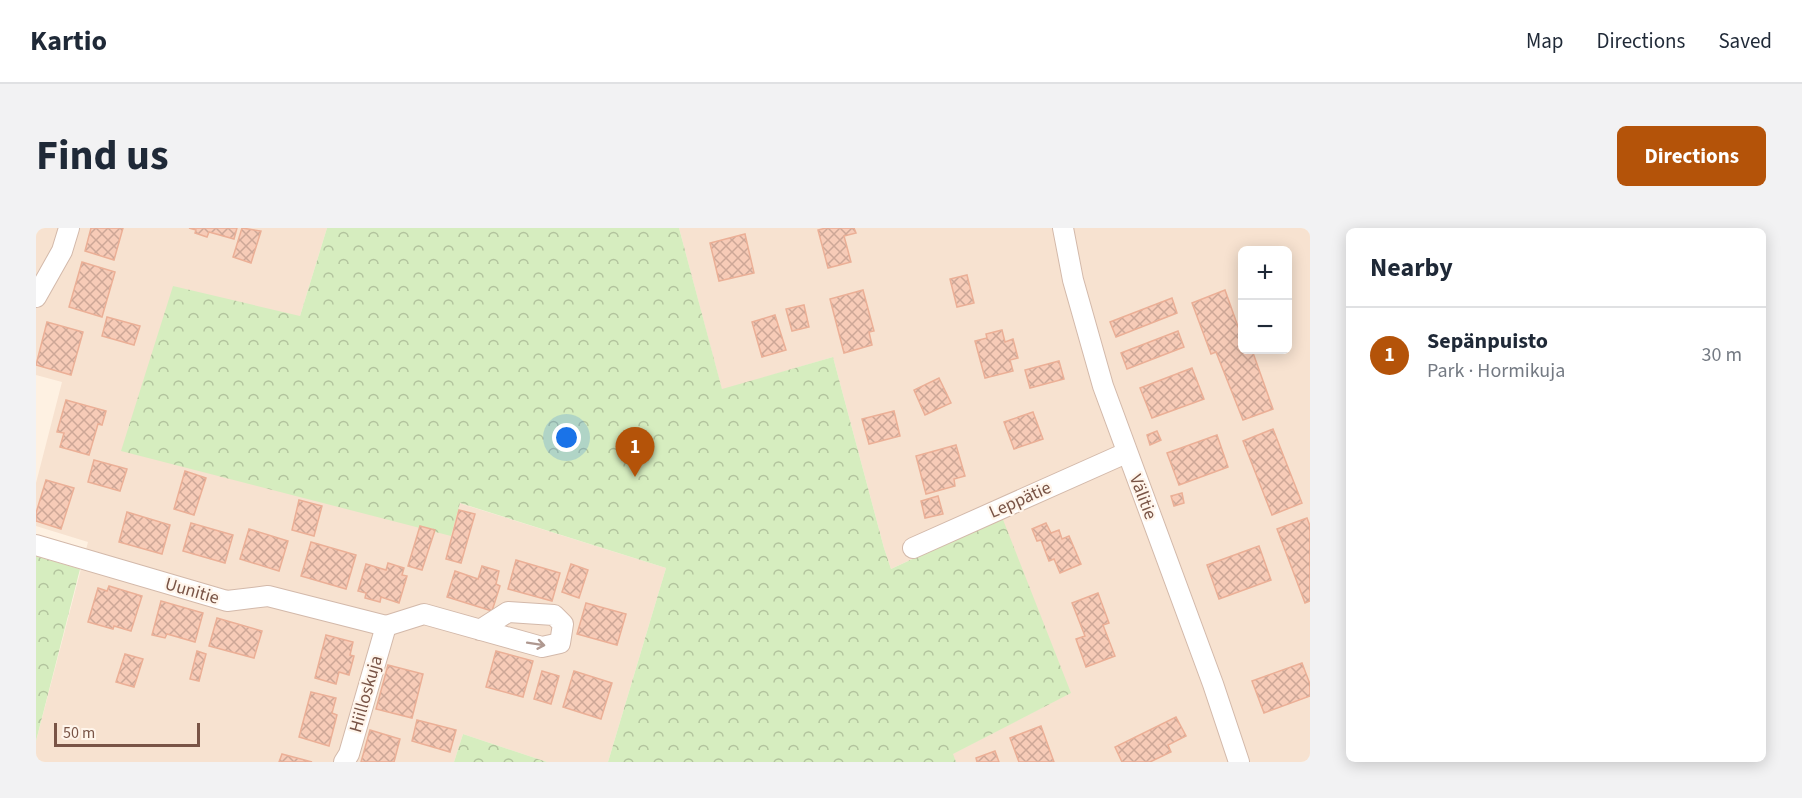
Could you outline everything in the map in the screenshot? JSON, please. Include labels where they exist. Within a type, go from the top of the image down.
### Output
[{"type":"street","points":[[36,297],[62,251],[69,228]]},
{"type":"street","name":"Välitie","points":[[1063,228],[1078,301],[1103,386],[1213,684],[1239,762]]},
{"type":"street","name":"Leppätie","points":[[913,548],[1126,453]]},
{"type":"street","name":"Uunitie","points":[[36,544],[227,601],[267,596],[386,626]]},
{"type":"street","points":[[386,626],[424,614],[480,630]]},
{"type":"street","name":"Hiilloskuja","points":[[344,762],[349,754],[386,626]]},
{"type":"shaded area","points":[[36,228],[327,228],[300,316],[451,535],[459,503],[666,568],[608,762],[547,762],[463,734],[454,762],[36,762],[36,741],[88,542],[36,526],[36,483],[62,382],[36,375]]},
{"type":"shaded area","points":[[679,228],[1310,228],[1310,762],[956,762],[952,754],[1070,693],[1001,517],[891,569],[833,357],[722,390]]},
{"type":"green space","points":[[327,228],[679,228],[722,389],[833,357],[891,569],[1002,517],[1071,693],[953,754],[956,762],[608,762],[666,568],[460,503],[451,536],[121,451],[173,286],[300,316]]},
{"type":"green space","points":[[36,556],[80,569],[36,741]]},
{"type":"green space","points":[[463,734],[547,762],[454,762]]},
{"type":"building","points":[[91,228],[123,228],[114,260],[85,251]]},
{"type":"building","points":[[189,228],[237,228],[234,239],[209,232],[207,237]]},
{"type":"building","points":[[242,228],[261,231],[251,263],[233,257]]},
{"type":"building","points":[[854,228],[856,233],[844,236],[851,262],[828,268],[818,230]]},
{"type":"building","points":[[745,234],[754,273],[719,281],[710,243]]},
{"type":"building","points":[[82,262],[115,272],[102,317],[69,307]]},
{"type":"building","points":[[967,275],[974,303],[957,307],[950,279]]},
{"type":"building","points":[[863,290],[874,331],[869,332],[872,345],[844,353],[830,299]]},
{"type":"building","points":[[1225,290],[1238,327],[1238,354],[1253,354],[1273,409],[1243,420],[1216,352],[1211,354],[1192,303]]},
{"type":"building","points":[[1172,298],[1177,313],[1116,337],[1110,322]]},
{"type":"building","points":[[804,305],[809,327],[792,331],[786,309]]},
{"type":"building","points":[[775,315],[786,350],[762,357],[752,322]]},
{"type":"building","points":[[107,317],[140,326],[134,345],[102,336]]},
{"type":"building","points":[[47,322],[83,332],[71,375],[36,365]]},
{"type":"building","points":[[1002,330],[1005,342],[1013,339],[1018,358],[1010,360],[1013,371],[985,378],[975,341],[987,338],[986,334]]},
{"type":"building","points":[[1178,331],[1184,347],[1127,369],[1121,353]]},
{"type":"building","points":[[1059,361],[1064,379],[1030,388],[1025,370]]},
{"type":"building","points":[[1192,368],[1204,399],[1152,418],[1140,388]]},
{"type":"building","points":[[939,378],[951,403],[925,415],[914,390]]},
{"type":"building","points":[[66,400],[106,411],[102,425],[98,424],[89,455],[60,447],[64,433],[57,432]]},
{"type":"building","points":[[894,411],[900,436],[869,444],[862,419]]},
{"type":"building","points":[[1033,412],[1043,439],[1014,449],[1004,422]]},
{"type":"building","points":[[1273,429],[1302,503],[1272,515],[1243,441]]},
{"type":"building","points":[[1157,431],[1161,440],[1150,445],[1147,435]]},
{"type":"building","points":[[1217,435],[1228,467],[1179,485],[1167,453]]},
{"type":"building","points":[[956,445],[965,476],[954,479],[955,486],[926,494],[916,456]]},
{"type":"building","points":[[94,460],[127,469],[120,491],[88,482]]},
{"type":"building","points":[[185,471],[206,478],[194,515],[174,509]]},
{"type":"building","points":[[46,480],[74,488],[61,529],[36,521],[36,513]]},
{"type":"building","points":[[1182,493],[1184,503],[1174,506],[1171,496]]},
{"type":"building","points":[[938,496],[943,514],[925,518],[921,501]]},
{"type":"building","points":[[299,500],[322,506],[314,536],[292,530]]},
{"type":"building","points":[[459,510],[475,514],[461,563],[446,559]]},
{"type":"building","points":[[127,512],[170,525],[162,554],[119,542]]},
{"type":"building","points":[[1307,518],[1310,526],[1310,601],[1305,603],[1277,529]]},
{"type":"building","points":[[191,523],[233,535],[225,563],[183,551]]},
{"type":"building","points":[[1046,523],[1051,533],[1059,530],[1062,539],[1069,536],[1081,564],[1060,573],[1054,559],[1049,561],[1041,540],[1037,541],[1032,529]]},
{"type":"building","points":[[420,526],[435,530],[422,570],[408,566]]},
{"type":"building","points":[[249,529],[288,541],[279,571],[240,559]]},
{"type":"building","points":[[311,542],[356,555],[346,589],[301,576]]},
{"type":"building","points":[[1259,546],[1271,580],[1219,599],[1207,565]]},
{"type":"building","points":[[516,560],[560,573],[552,601],[508,589]]},
{"type":"building","points":[[388,563],[404,568],[402,575],[407,576],[399,603],[381,597],[380,602],[365,598],[366,593],[358,591],[366,564],[386,570]]},
{"type":"building","points":[[571,564],[588,570],[579,598],[562,592]]},
{"type":"building","points":[[482,566],[499,571],[496,584],[500,586],[492,611],[447,597],[455,571],[478,579]]},
{"type":"building","points":[[109,586],[142,596],[131,631],[88,622],[98,588],[107,591]]},
{"type":"building","points":[[1098,593],[1109,623],[1103,625],[1115,656],[1086,667],[1076,639],[1085,636],[1072,603]]},
{"type":"building","points":[[161,601],[203,613],[195,642],[167,634],[165,638],[152,635]]},
{"type":"building","points":[[586,603],[626,614],[617,645],[577,634]]},
{"type":"building","points":[[217,618],[262,631],[254,658],[209,646]]},
{"type":"building","points":[[326,635],[353,642],[350,655],[354,656],[349,675],[339,672],[336,684],[315,678]]},
{"type":"building","points":[[197,651],[206,654],[199,681],[190,679]]},
{"type":"building","points":[[496,651],[533,661],[523,697],[486,687]]},
{"type":"building","points":[[125,654],[143,659],[134,687],[116,682]]},
{"type":"building","points":[[1302,663],[1310,684],[1310,696],[1264,713],[1252,681]]},
{"type":"building","points":[[388,665],[423,674],[412,718],[376,709]]},
{"type":"building","points":[[542,671],[559,676],[551,704],[534,699]]},
{"type":"building","points":[[574,671],[612,683],[601,719],[563,707]]},
{"type":"building","points":[[311,692],[336,698],[332,713],[337,715],[329,746],[299,737]]},
{"type":"building","points":[[1176,717],[1186,736],[1168,745],[1171,752],[1150,762],[1122,762],[1115,747]]},
{"type":"building","points":[[417,720],[456,730],[450,752],[412,741]]},
{"type":"building","points":[[1041,726],[1054,762],[1019,762],[1010,738]]},
{"type":"building","points":[[370,730],[400,739],[394,762],[361,762]]},
{"type":"building","points":[[995,751],[999,762],[977,762],[976,758]]},
{"type":"building","points":[[282,754],[312,762],[279,762]]},
{"type":"place","name":"Sepänpuisto","points":[[635,477]]}]
